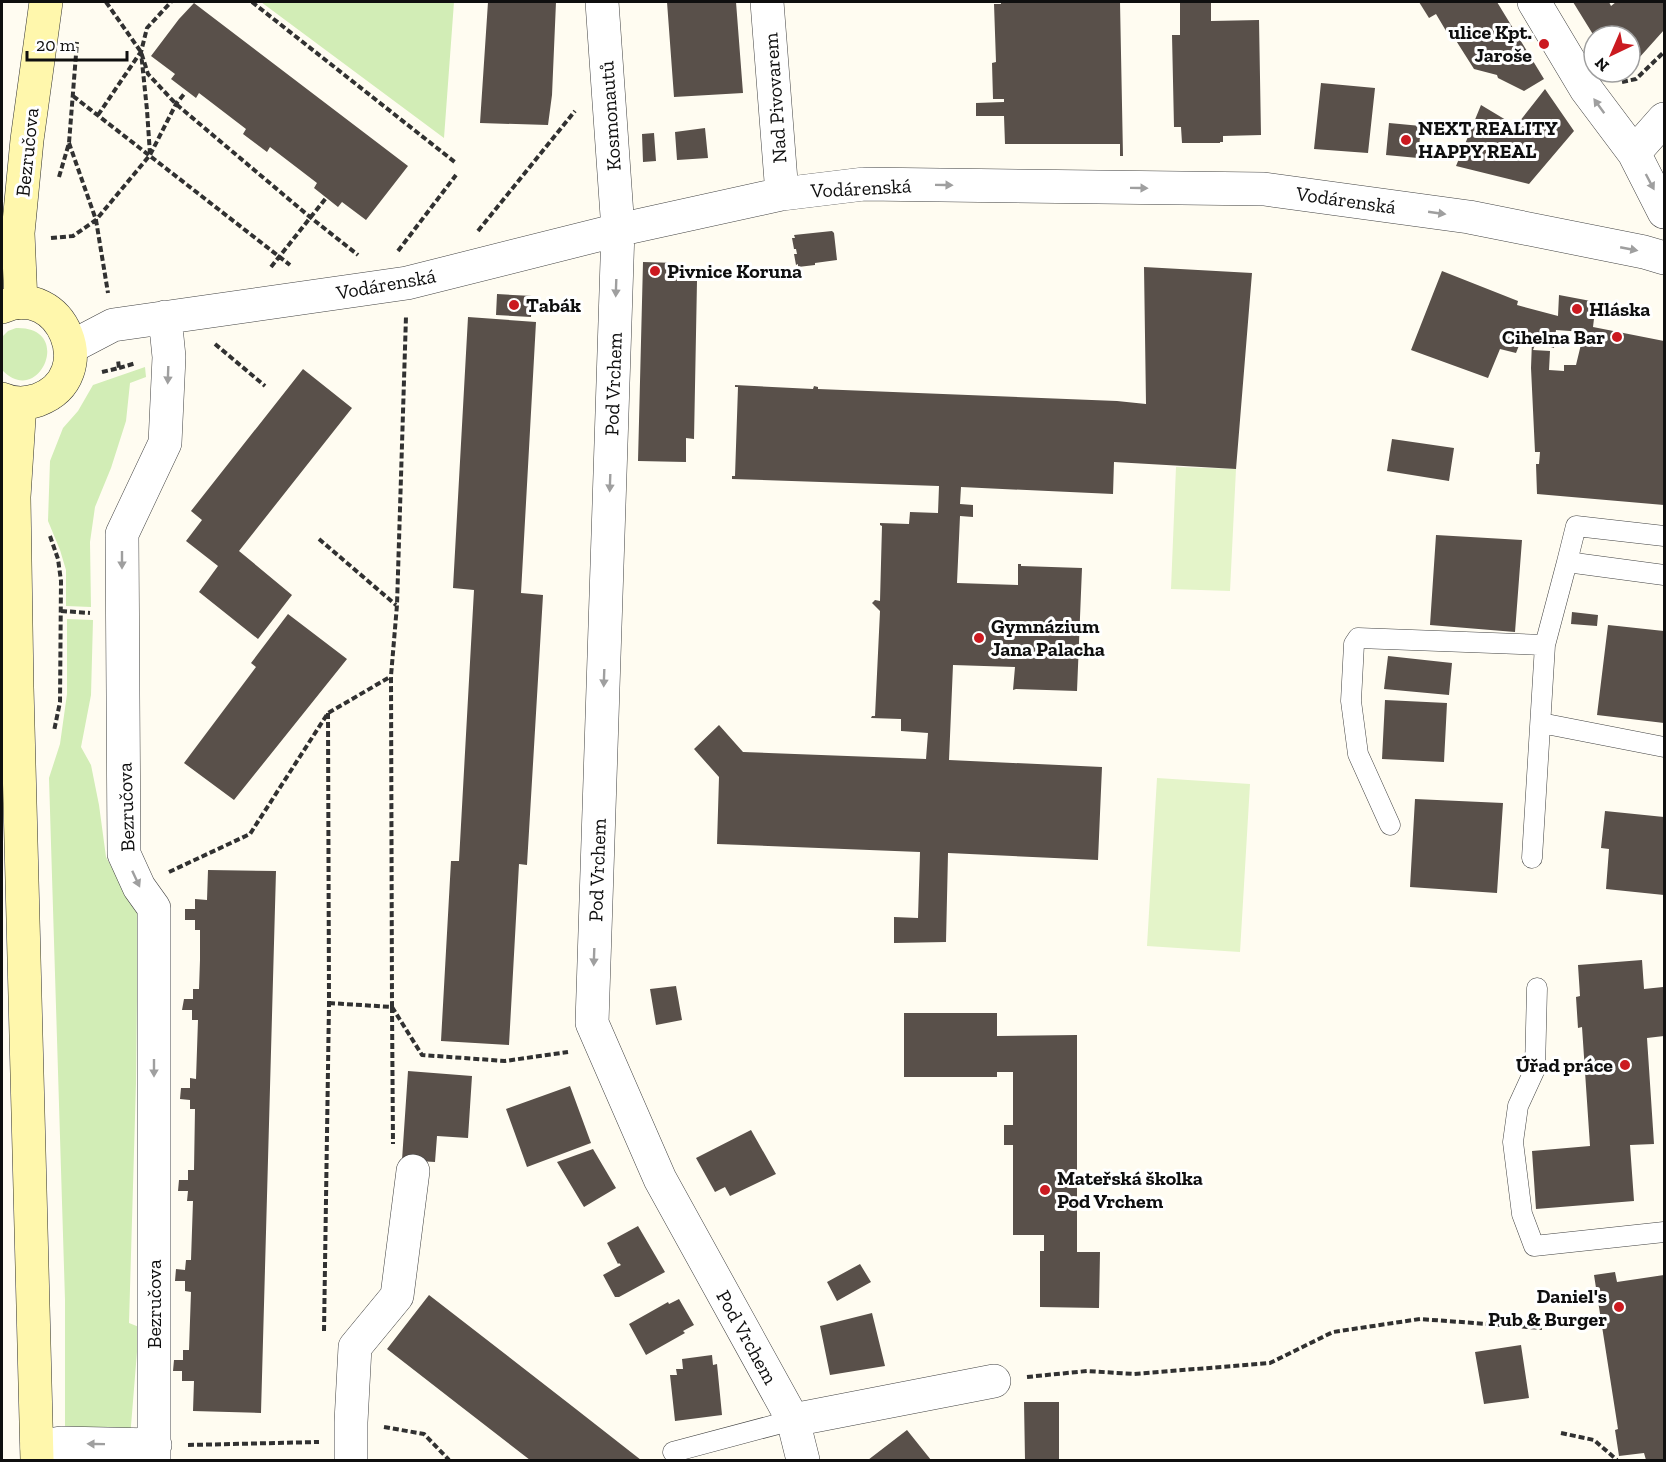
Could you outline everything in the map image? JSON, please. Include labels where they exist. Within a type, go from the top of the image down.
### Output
[{"type":"street","name":"Bezručova","points":[[46,2],[27,140],[11,305],[41,307],[58,320],[71,346]]},
{"type":"street","name":"Kosmonautů","points":[[602,2],[618,230]]},
{"type":"street","name":"Nad Pivovarem","points":[[767,2],[782,194]]},
{"type":"street","points":[[1534,2],[1586,88],[1634,153],[1665,212]]},
{"type":"street","points":[[1634,153],[1665,119]]},
{"type":"street","name":"Vodárenská","points":[[71,346],[113,325],[326,294],[782,194],[864,184],[1264,189],[1469,218],[1665,258]]},
{"type":"street","name":"Pod Vrchem","points":[[618,230],[592,1023],[660,1179],[793,1420],[803,1461]]},
{"type":"street","name":"Bezručova","points":[[155,1453],[153,908],[139,887],[124,854],[122,534],[165,443],[169,357],[165,317]]},
{"type":"street","points":[[71,346],[68,371],[54,391],[32,402],[11,401],[37,1454],[61,1443],[155,1453]]},
{"type":"street","points":[[336,1456],[351,1422],[355,1347],[397,1296],[413,1171]]},
{"type":"street","points":[[793,1420],[994,1381]]},
{"type":"lane","points":[[1532,858],[1545,645],[1576,526],[1665,536]]},
{"type":"lane","points":[[1567,562],[1665,575]]},
{"type":"lane","points":[[1390,825],[1358,754],[1351,701],[1354,644],[1358,638],[1545,645]]},
{"type":"lane","points":[[1541,723],[1665,747]]},
{"type":"lane","points":[[1537,988],[1535,1069],[1518,1106],[1513,1142],[1522,1214],[1534,1246],[1665,1232]]},
{"type":"lane","points":[[673,1452],[793,1420]]},
{"type":"path","points":[[106,2],[141,52],[148,74],[176,104],[386,281]]},
{"type":"path","points":[[150,155],[141,52],[147,28],[171,2]]},
{"type":"path","points":[[252,2],[456,163]]},
{"type":"path","points":[[77,37],[69,143],[96,220],[109,300]]},
{"type":"path","points":[[98,115],[141,52]]},
{"type":"path","points":[[1642,73],[1665,52]]},
{"type":"path","points":[[476,232],[607,72]]},
{"type":"path","points":[[42,238],[74,236],[96,220],[150,155],[176,104],[185,93]]},
{"type":"path","points":[[73,96],[326,294]]},
{"type":"path","points":[[393,1146],[390,676],[397,605],[386,281],[456,175]]},
{"type":"path","points":[[241,305],[326,198]]},
{"type":"path","points":[[215,344],[265,386]]},
{"type":"path","points":[[48,532],[58,559],[61,611]]},
{"type":"path","points":[[319,539],[397,605]]},
{"type":"path","points":[[139,887],[250,834],[328,713],[390,676]]},
{"type":"path","points":[[324,1335],[329,1003],[328,713]]},
{"type":"path","points":[[329,1003],[392,1007]]},
{"type":"path","points":[[392,1007],[422,1055],[505,1061],[576,1051]]},
{"type":"path","points":[[994,1381],[1087,1371],[1134,1374],[1270,1363],[1333,1332],[1420,1319],[1542,1328]]},
{"type":"path","points":[[351,1422],[424,1434],[449,1461]]},
{"type":"path","points":[[1561,1433],[1594,1440],[1617,1461]]},
{"type":"path","points":[[155,1453],[323,1442],[336,1456]]},
{"type":"green space","points":[[261,2],[454,2],[444,138]]},
{"type":"green space","points":[[16,328],[34,331],[44,339],[47,351],[45,363],[38,373],[28,380],[16,379],[2,370],[2,337],[8,331]]},
{"type":"green space","points":[[145,367],[146,377],[130,383],[126,421],[111,468],[95,507],[90,542],[91,607],[66,606],[66,570],[48,521],[50,461],[63,428],[78,411],[93,385]]},
{"type":"green space","points":[[1176,467],[1236,469],[1230,591],[1171,589]]},
{"type":"green space","points":[[67,619],[93,620],[91,695],[81,747],[91,765],[106,857],[138,914],[129,1323],[139,1327],[130,1438],[65,1431],[65,1300],[49,778],[60,744],[67,694]]},
{"type":"green space","points":[[1157,778],[1250,784],[1240,952],[1147,946]]},
{"type":"building","points":[[488,2],[556,2],[552,95],[548,125],[480,123]]},
{"type":"building","points":[[667,2],[736,2],[743,93],[674,97]]},
{"type":"building","points":[[1001,2],[1120,2],[1123,156],[1120,156],[1120,144],[1005,144],[1004,116],[976,116],[976,103],[1004,102],[1004,99],[993,99],[992,63],[996,62],[994,4],[1001,4]]},
{"type":"building","points":[[1180,2],[1211,2],[1211,21],[1259,20],[1261,135],[1223,136],[1223,142],[1220,143],[1182,143],[1181,127],[1174,127],[1172,35],[1180,35]]},
{"type":"building","points":[[1419,2],[1497,2],[1544,79],[1524,91],[1498,78],[1497,75],[1474,69],[1455,39],[1452,41],[1436,14],[1429,18]]},
{"type":"building","points":[[1573,2],[1609,2],[1611,6],[1616,2],[1664,2],[1664,30],[1642,55],[1642,24],[1587,24]]},
{"type":"building","points":[[194,3],[408,166],[366,220],[342,202],[338,207],[314,188],[317,183],[270,147],[267,152],[243,134],[246,129],[199,93],[196,98],[171,79],[175,74],[151,56]]},
{"type":"building","points":[[1321,83],[1375,88],[1368,153],[1314,149]]},
{"type":"building","points":[[1545,89],[1574,131],[1529,184],[1456,166],[1481,105],[1516,126]]},
{"type":"building","points":[[1389,123],[1421,126],[1418,158],[1386,155]]},
{"type":"building","points":[[705,128],[708,158],[677,160],[675,132]]},
{"type":"building","points":[[654,133],[656,161],[643,162],[642,134]]},
{"type":"building","points":[[832,231],[837,260],[815,263],[815,265],[798,267],[798,264],[796,265],[794,254],[797,254],[792,238],[795,238],[794,235]]},
{"type":"building","points":[[643,262],[677,263],[677,281],[697,281],[694,439],[686,438],[686,462],[638,461]]},
{"type":"building","name":"Gymnázium Jana Palacha","points":[[1144,267],[1252,273],[1236,469],[1114,462],[1113,494],[961,487],[960,504],[973,505],[973,517],[960,516],[957,583],[1018,585],[1018,564],[1021,566],[1082,568],[1077,691],[1013,690],[1015,667],[953,665],[949,760],[1102,767],[1098,860],[948,853],[946,942],[894,943],[894,917],[918,918],[920,852],[717,844],[719,777],[694,749],[719,725],[743,752],[926,759],[928,733],[901,731],[901,719],[871,718],[875,716],[880,611],[872,603],[875,600],[880,601],[882,526],[880,523],[909,524],[910,512],[938,513],[939,486],[732,479],[732,476],[735,476],[738,387],[735,385],[813,389],[814,386],[818,389],[1146,404]]},
{"type":"building","points":[[1442,271],[1518,301],[1517,305],[1558,316],[1559,295],[1596,302],[1593,327],[1664,341],[1664,505],[1537,494],[1536,464],[1539,464],[1540,452],[1535,452],[1532,341],[1522,338],[1516,353],[1500,349],[1488,378],[1411,350]],"holes":[[[1556,330],[1584,332],[1576,365],[1564,365],[1564,371],[1549,370],[1550,351],[1533,350],[1536,342],[1554,348]]]},
{"type":"building","name":"Tabák","points":[[497,294],[532,296],[531,317],[496,315]]},
{"type":"building","points":[[468,317],[536,322],[521,593],[543,595],[527,865],[519,864],[509,1045],[441,1041],[451,861],[459,861],[474,590],[453,588]]},
{"type":"building","points":[[303,369],[352,408],[239,551],[292,595],[258,639],[199,592],[218,566],[186,541],[202,520],[191,511]]},
{"type":"building","points":[[1392,439],[1454,448],[1449,481],[1387,471]]},
{"type":"building","points":[[1436,535],[1522,540],[1515,632],[1430,625]]},
{"type":"building","points":[[1572,612],[1598,615],[1597,626],[1571,624]]},
{"type":"building","points":[[288,614],[347,659],[234,800],[184,763],[256,667],[251,663]]},
{"type":"building","points":[[1608,625],[1664,631],[1664,723],[1597,715]]},
{"type":"building","points":[[1388,656],[1452,663],[1449,695],[1384,689]]},
{"type":"building","points":[[1385,700],[1447,703],[1444,762],[1382,759]]},
{"type":"building","points":[[1415,799],[1503,803],[1497,893],[1410,887]]},
{"type":"building","points":[[1605,811],[1664,817],[1664,895],[1606,889],[1609,849],[1601,848]]},
{"type":"building","points":[[208,870],[276,871],[261,1413],[193,1411],[194,1381],[182,1381],[182,1371],[173,1371],[174,1360],[183,1360],[183,1350],[189,1350],[191,1292],[185,1291],[185,1281],[175,1281],[176,1269],[185,1270],[186,1260],[191,1260],[193,1201],[187,1201],[188,1191],[178,1191],[179,1180],[188,1180],[188,1170],[194,1170],[195,1109],[190,1109],[190,1100],[180,1099],[181,1088],[190,1088],[190,1078],[196,1079],[198,1020],[192,1020],[192,1010],[182,1010],[184,999],[193,999],[193,989],[199,989],[200,960],[200,930],[195,930],[195,920],[185,920],[185,909],[195,909],[195,899],[207,900]]},
{"type":"building","points":[[1642,960],[1644,989],[1663,987],[1664,1036],[1647,1038],[1654,1144],[1630,1145],[1634,1201],[1536,1209],[1532,1151],[1590,1146],[1582,1027],[1578,1028],[1576,997],[1580,996],[1578,965]]},
{"type":"building","points":[[676,986],[682,1020],[656,1025],[650,989]]},
{"type":"building","name":"Mateřská školka Pod Vrchem","points":[[904,1013],[997,1013],[997,1036],[1077,1035],[1077,1252],[1100,1252],[1099,1308],[1040,1307],[1040,1251],[1044,1251],[1044,1235],[1013,1235],[1013,1145],[1004,1145],[1004,1125],[1013,1125],[1013,1072],[997,1072],[997,1077],[904,1077]]},
{"type":"building","points":[[408,1071],[472,1076],[468,1138],[437,1136],[435,1162],[402,1160]]},
{"type":"building","points":[[570,1086],[591,1143],[527,1167],[506,1109]]},
{"type":"building","points":[[751,1130],[776,1174],[730,1196],[725,1187],[715,1192],[696,1158]]},
{"type":"building","points":[[593,1149],[616,1188],[584,1207],[557,1162]]},
{"type":"building","points":[[638,1226],[665,1272],[615,1297],[603,1275],[621,1265],[618,1264],[607,1243]]},
{"type":"building","points":[[860,1264],[871,1282],[837,1301],[827,1282]]},
{"type":"building","points":[[1615,1272],[1617,1282],[1664,1275],[1664,1460],[1646,1460],[1644,1453],[1619,1456],[1615,1430],[1618,1429],[1594,1275]]},
{"type":"building","points":[[429,1295],[641,1460],[530,1460],[387,1349]]},
{"type":"building","points":[[679,1299],[694,1325],[683,1331],[685,1333],[646,1355],[629,1324],[668,1302],[669,1304]]},
{"type":"building","points":[[872,1313],[885,1366],[830,1375],[820,1326]]},
{"type":"building","points":[[1521,1345],[1529,1398],[1484,1404],[1475,1352]]},
{"type":"building","points":[[712,1355],[713,1365],[717,1364],[722,1415],[675,1421],[670,1375],[677,1375],[676,1369],[683,1369],[682,1359]]},
{"type":"building","points":[[1024,1402],[1059,1402],[1059,1460],[1025,1460]]},
{"type":"building","points":[[907,1430],[931,1460],[868,1460]]},
{"type":"place","name":"ulice Kpt. Jaroše","points":[[1544,44]]},
{"type":"place","name":"NEXT REALITY HAPPY REAL","points":[[1406,140]]},
{"type":"place","name":"Pivnice Koruna","points":[[655,271]]},
{"type":"place","name":"Tabák","points":[[514,305]]},
{"type":"place","name":"Hláska","points":[[1577,309]]},
{"type":"place","name":"Cihelna Bar","points":[[1617,337]]},
{"type":"place","name":"Gymnázium Jana Palacha","points":[[979,638]]},
{"type":"place","name":"Úřad práce","points":[[1625,1065]]},
{"type":"place","name":"Mateřská školka Pod Vrchem","points":[[1045,1190]]},
{"type":"place","name":"Daniel's Pub & Burger","points":[[1619,1307]]}]
